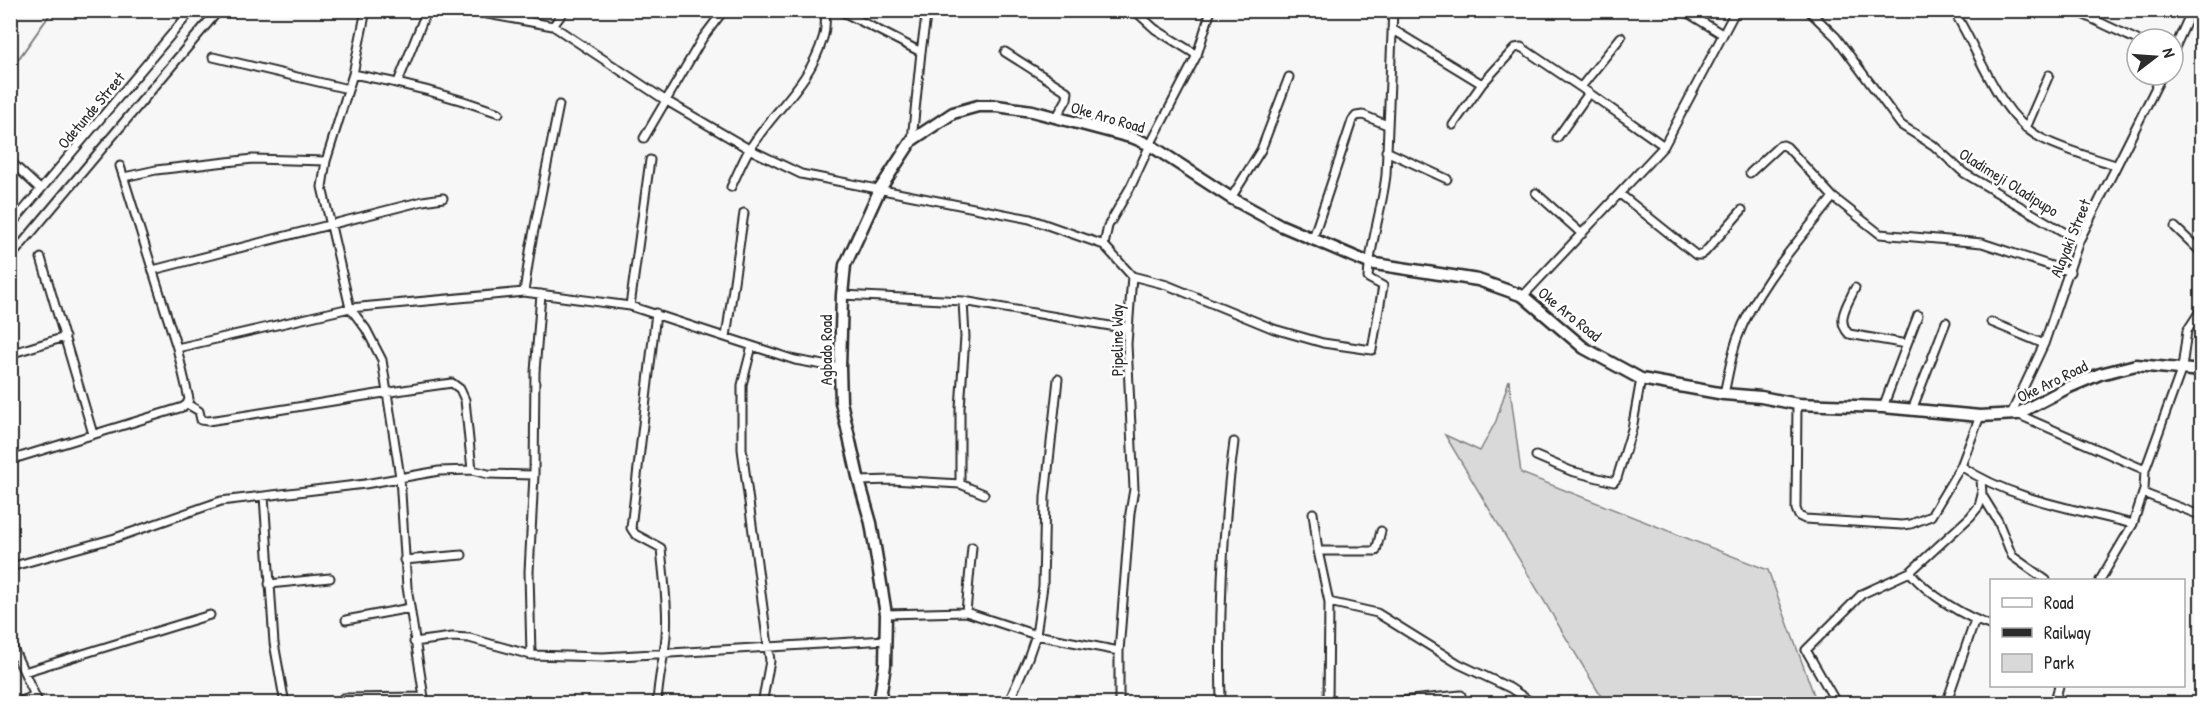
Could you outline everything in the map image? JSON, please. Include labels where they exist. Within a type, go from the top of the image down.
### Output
[{"type":"main road","name":"Oke Aro Road","points":[[912,140],[953,113],[978,106],[998,106],[1115,132],[1150,145],[1231,198],[1280,225],[1369,263],[1478,280],[1523,296],[1584,348],[1641,379],[1724,394],[1761,397],[1797,404],[1882,407],[1980,416],[2014,414],[2100,374],[2136,365],[2202,371]]},
{"type":"main road","name":"Agbado Road","points":[[879,704],[885,665],[886,614],[871,524],[842,402],[840,368],[842,295],[845,265],[880,189],[912,140]]},
{"type":"street","name":"Odetunde Street","points":[[10,226],[192,10]]},
{"type":"street","points":[[342,698],[424,700],[404,560],[400,477],[382,360],[376,345],[350,308],[322,187],[326,161],[353,74],[366,10]]},
{"type":"street","points":[[398,82],[427,10]]},
{"type":"street","points":[[465,10],[553,26],[665,100],[749,149],[801,174],[1030,219],[1104,245],[1132,276],[1167,285],[1274,329],[1323,343],[1372,350],[1383,286],[1368,278],[1382,202],[1393,10]]},
{"type":"street","points":[[553,26],[565,10]]},
{"type":"street","points":[[644,138],[702,39],[724,10]]},
{"type":"street","points":[[731,187],[749,149],[807,76],[824,36],[826,10]]},
{"type":"street","points":[[839,10],[921,52]]},
{"type":"street","name":"Agbado Road","points":[[912,140],[927,10]]},
{"type":"street","points":[[1134,10],[1155,29],[1197,55]]},
{"type":"street","points":[[1104,245],[1108,226],[1131,186],[1197,55],[1211,10]]},
{"type":"street","points":[[1683,10],[1722,34]]},
{"type":"street","points":[[1523,296],[1664,146],[1736,10]]},
{"type":"street","name":"Oladimeji Oladipupo","points":[[1808,10],[1836,38],[1901,125],[1933,145],[1964,173],[2079,241]]},
{"type":"street","points":[[1953,10],[1992,85],[2026,128],[2050,142],[2115,165]]},
{"type":"street","points":[[2073,10],[2125,34]]},
{"type":"street","points":[[2184,27],[2192,10]]},
{"type":"street","points":[[1392,29],[1482,84]]},
{"type":"street","points":[[1581,87],[1621,37]]},
{"type":"street","points":[[1453,125],[1482,84],[1515,48],[1521,48],[1664,146]]},
{"type":"street","points":[[1005,52],[1068,92],[1068,99],[1056,118]]},
{"type":"street","points":[[213,57],[348,89]]},
{"type":"street","points":[[353,74],[398,82],[470,102],[500,113]]},
{"type":"street","points":[[2026,128],[2049,75]]},
{"type":"street","points":[[1231,198],[1261,150],[1289,77]]},
{"type":"street","name":"Alayaki Street","points":[[2014,414],[2044,344],[2079,241],[2156,87]]},
{"type":"street","points":[[1557,138],[1589,93]]},
{"type":"street","points":[[524,292],[559,105]]},
{"type":"street","points":[[1313,238],[1352,121],[1356,116],[1363,115],[1387,124]]},
{"type":"street","points":[[1750,173],[1783,145],[1833,197],[1880,234],[1982,243],[2070,272]]},
{"type":"street","points":[[1386,151],[1447,179]]},
{"type":"street","points":[[124,177],[167,168],[253,159],[326,161]]},
{"type":"street","points":[[630,306],[650,160]]},
{"type":"street","points":[[10,162],[40,189]]},
{"type":"street","points":[[120,166],[177,348],[189,399],[187,404]]},
{"type":"street","points":[[1536,193],[1582,234]]},
{"type":"street","points":[[1620,195],[1696,255],[1705,252],[1742,210]]},
{"type":"street","points":[[1724,394],[1737,340],[1756,299],[1767,280],[1833,197]]},
{"type":"street","points":[[153,270],[423,201],[443,198]]},
{"type":"street","points":[[726,337],[744,213]]},
{"type":"street","points":[[2175,227],[2202,253]]},
{"type":"street","points":[[41,258],[93,434]]},
{"type":"street","name":"Pipeline Way","points":[[1119,704],[1119,651],[1134,489],[1128,329],[1132,276]]},
{"type":"street","points":[[1855,288],[1842,319],[1843,328],[1849,334],[1907,344]]},
{"type":"street","points":[[177,348],[350,308],[524,292],[630,306],[795,360],[840,368]]},
{"type":"street","points":[[531,655],[529,572],[534,475],[535,372],[541,294]]},
{"type":"street","points":[[842,295],[963,301],[1128,329]]},
{"type":"street","points":[[960,484],[960,408],[965,337],[963,301]]},
{"type":"street","points":[[2101,579],[2133,524],[2143,493],[2145,470],[2182,368],[2187,331],[2202,308]]},
{"type":"street","points":[[656,313],[631,528],[635,534],[661,548],[666,609],[664,653],[658,678],[657,704]]},
{"type":"street","points":[[1882,407],[1918,315]]},
{"type":"street","points":[[1912,410],[1946,322]]},
{"type":"street","points":[[1991,322],[2044,344]]},
{"type":"street","points":[[10,354],[65,337]]},
{"type":"street","points":[[752,346],[742,385],[742,449],[770,661],[762,704]]},
{"type":"street","points":[[1008,704],[1036,634],[1043,585],[1045,497],[1058,379]]},
{"type":"street","points":[[1536,456],[1571,471],[1614,482],[1632,429],[1641,379]]},
{"type":"street","points":[[10,460],[187,404],[199,411],[201,420],[208,421],[452,383],[460,389],[465,400],[472,470]]},
{"type":"street","points":[[1797,404],[1796,509],[1799,516],[1805,519],[1911,524],[1931,516],[1961,466],[1980,416]]},
{"type":"street","points":[[2014,414],[2145,470]]},
{"type":"street","points":[[1221,704],[1222,554],[1234,442]]},
{"type":"street","points":[[1961,466],[1981,479],[2020,494],[2133,524]]},
{"type":"street","points":[[10,567],[115,538],[221,501],[364,484],[439,471],[472,470],[488,474],[534,475]]},
{"type":"street","points":[[1837,704],[1806,650],[1862,594],[1910,572],[1970,517],[1979,506],[1982,495],[1981,479]]},
{"type":"street","points":[[859,481],[892,480],[960,484],[984,494]]},
{"type":"street","points":[[2143,493],[2202,516]]},
{"type":"street","points":[[1982,495],[1998,521],[2012,556],[2045,579]]},
{"type":"street","points":[[264,496],[274,644],[285,704]]},
{"type":"street","points":[[1313,513],[1318,551],[1329,602],[1328,704]]},
{"type":"street","points":[[1318,551],[1376,551],[1381,531]]},
{"type":"street","points":[[966,612],[972,548]]},
{"type":"street","points":[[404,560],[462,555]]},
{"type":"street","points":[[1910,572],[1919,584],[1975,620],[1990,625]]},
{"type":"street","points":[[269,584],[330,578]]},
{"type":"street","points":[[1329,602],[1377,613],[1459,664],[1510,688],[1534,704]]},
{"type":"street","points":[[346,620],[410,608]]},
{"type":"street","points":[[886,614],[966,612],[1036,634],[1119,651]]},
{"type":"street","points":[[24,672],[210,615]]},
{"type":"street","points":[[1946,704],[1975,620]]},
{"type":"street","points":[[414,642],[453,637],[469,638],[531,655],[603,657],[886,640]]},
{"type":"street","points":[[10,642],[39,704]]},
{"type":"street","points":[[2054,704],[2059,687]]},
{"type":"street","points":[[1369,704],[1461,694]]},
{"type":"street","points":[[15,704],[35,695]]},
{"type":"green space","points":[[1509,380],[1521,473],[1768,570],[1817,703],[1605,703],[1445,435],[1480,451],[1496,421]]},
{"type":"waterway","points":[[10,71],[53,10]]},
{"type":"railway","points":[[10,251],[212,10]]},
{"type":"railway","points":[[10,265],[225,10]]}]
